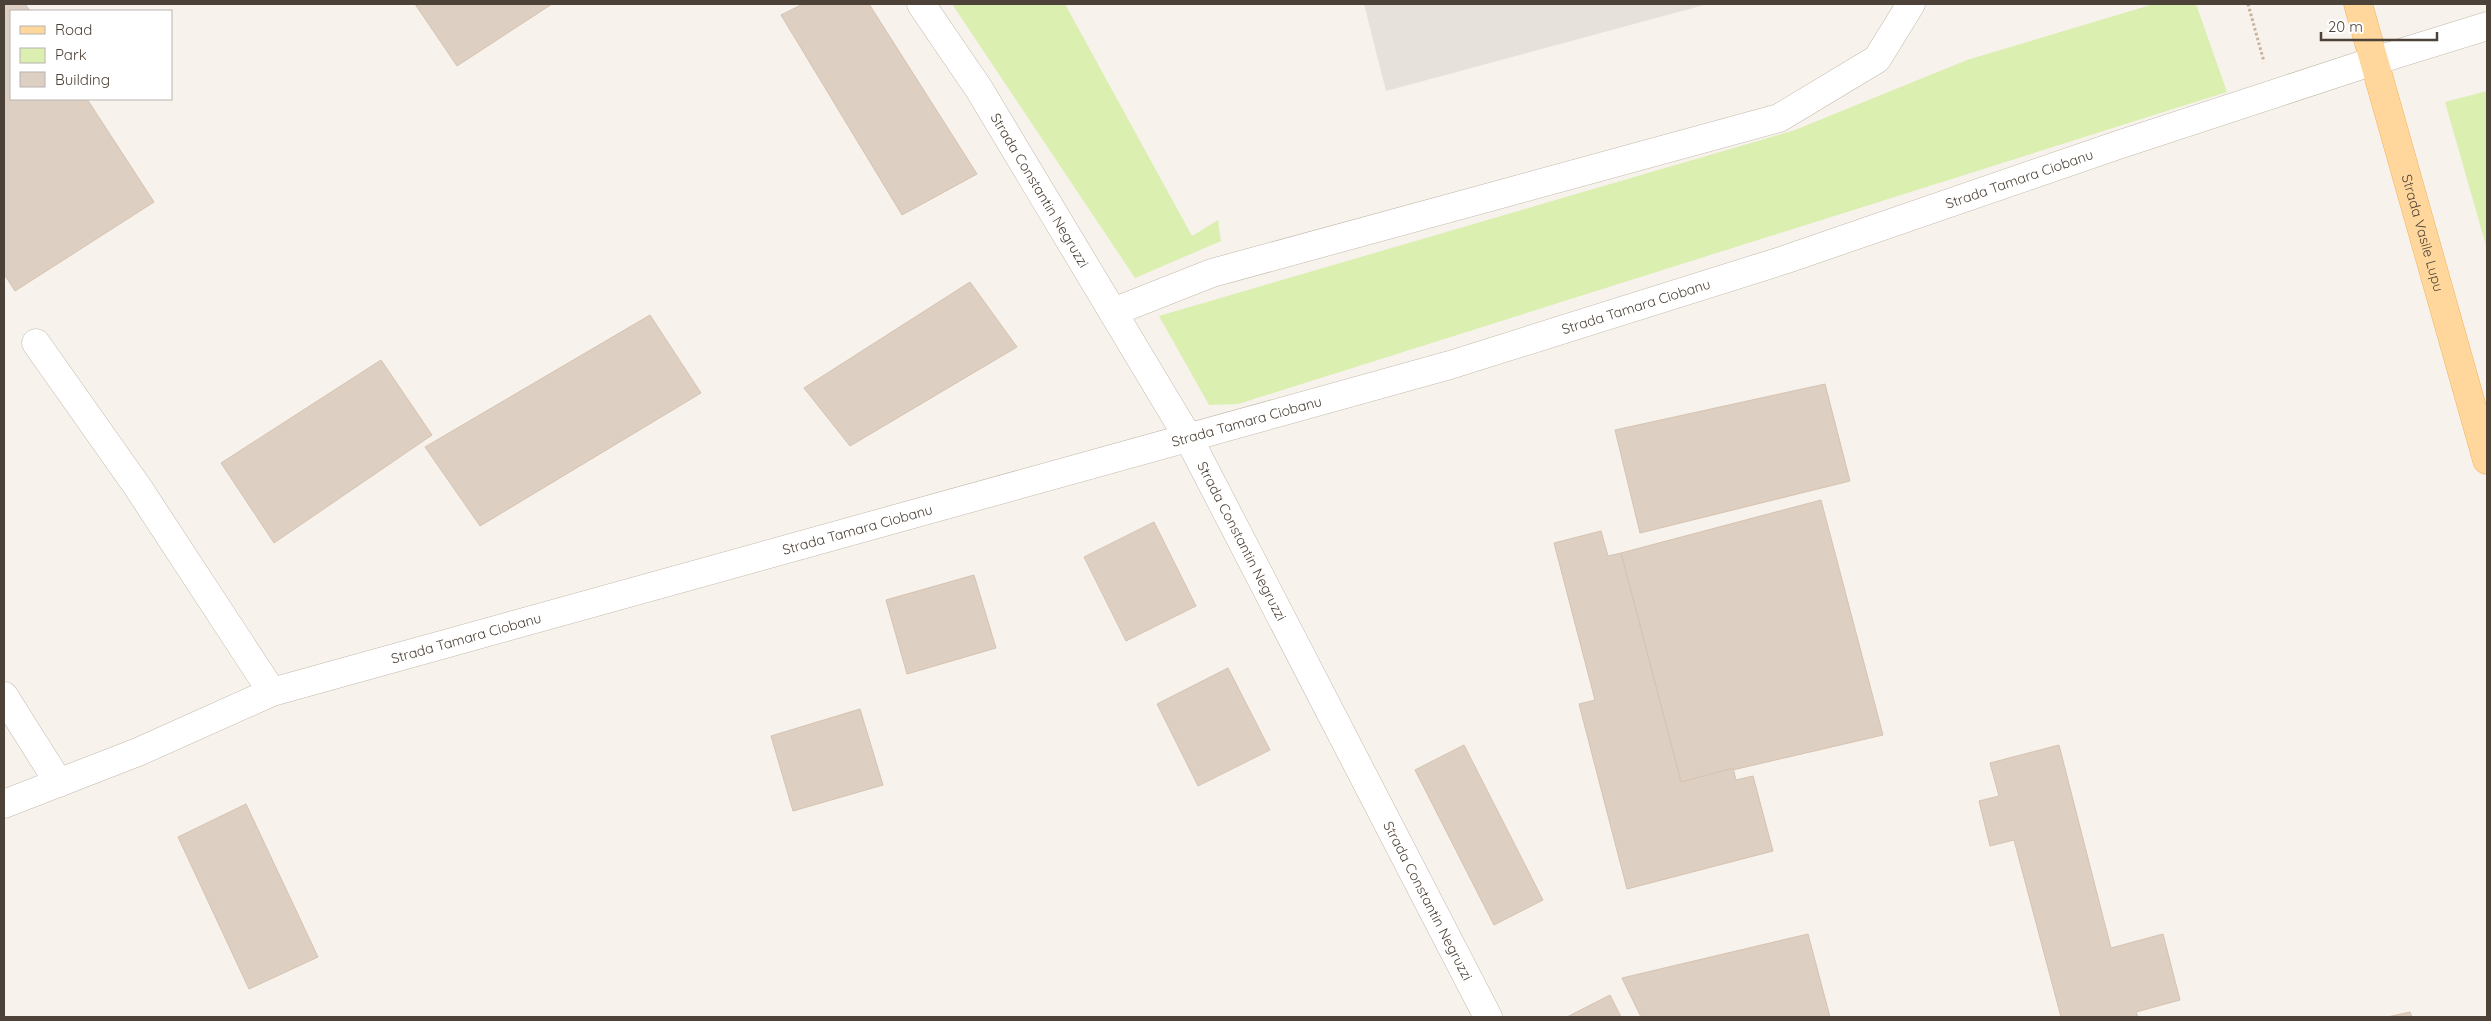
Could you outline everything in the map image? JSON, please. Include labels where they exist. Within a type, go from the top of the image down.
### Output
[{"type":"main road","name":"Strada Vasile Lupu","points":[[2358,4],[2487,460]]},
{"type":"street","name":"Strada Constantin Negruzzi","points":[[920,4],[979,89],[1189,439],[1488,1017]]},
{"type":"street","points":[[1113,312],[1212,273],[1779,118],[1877,59],[1911,4]]},
{"type":"street","name":"Strada Tamara Ciobanu","points":[[4,804],[138,752],[272,692],[1450,365],[1784,260],[2118,145],[2374,60],[2487,26]]},
{"type":"street","points":[[36,344],[136,486],[272,692]]},
{"type":"street","points":[[4,696],[59,783]]},
{"type":"path","points":[[2248,4],[2273,94]]},
{"type":"shaded area","points":[[1364,4],[1708,4],[1386,91]]},
{"type":"green space","points":[[952,4],[1065,4],[1192,236],[1218,220],[1221,241],[1135,278]]},
{"type":"green space","points":[[2154,4],[2196,4],[2227,92],[1238,404],[1209,405],[1159,316],[1795,130],[1967,60]]},
{"type":"green space","points":[[2487,91],[2487,249],[2445,102]]},
{"type":"building","points":[[4,4],[25,4],[29,10],[10,10],[10,100],[88,100],[154,202],[15,291],[4,274]]},
{"type":"building","points":[[415,4],[552,4],[457,66]]},
{"type":"building","points":[[803,4],[869,4],[977,174],[902,215],[781,15]]},
{"type":"building","points":[[970,282],[1017,347],[850,446],[804,388]]},
{"type":"building","points":[[650,315],[701,393],[480,526],[425,447]]},
{"type":"building","points":[[381,360],[432,435],[274,543],[221,463]]},
{"type":"building","points":[[1825,384],[1850,481],[1640,533],[1615,430]]},
{"type":"building","points":[[1821,500],[1883,735],[1681,782],[1621,553]]},
{"type":"building","points":[[1154,522],[1196,606],[1126,641],[1084,557]]},
{"type":"building","points":[[1601,531],[1608,556],[1621,553],[1681,782],[1733,768],[1736,780],[1753,776],[1773,851],[1627,889],[1579,704],[1595,700],[1554,543]]},
{"type":"building","points":[[974,575],[996,648],[907,674],[886,600]]},
{"type":"building","points":[[1228,668],[1270,750],[1198,786],[1157,704]]},
{"type":"building","points":[[860,709],[883,785],[793,811],[771,736]]},
{"type":"building","points":[[1464,745],[1543,900],[1494,925],[1415,770]]},
{"type":"building","points":[[2059,745],[2111,948],[2163,934],[2180,1000],[2136,1012],[2138,1017],[2061,1017],[2014,840],[1990,846],[1979,801],[1999,796],[1990,763]]},
{"type":"building","points":[[246,804],[318,957],[249,989],[178,837]]},
{"type":"building","points":[[1808,934],[1830,1017],[1641,1017],[1622,978]]},
{"type":"building","points":[[1610,995],[1621,1017],[1567,1017]]},
{"type":"building","points":[[2410,1012],[2412,1017],[2387,1017]]}]
